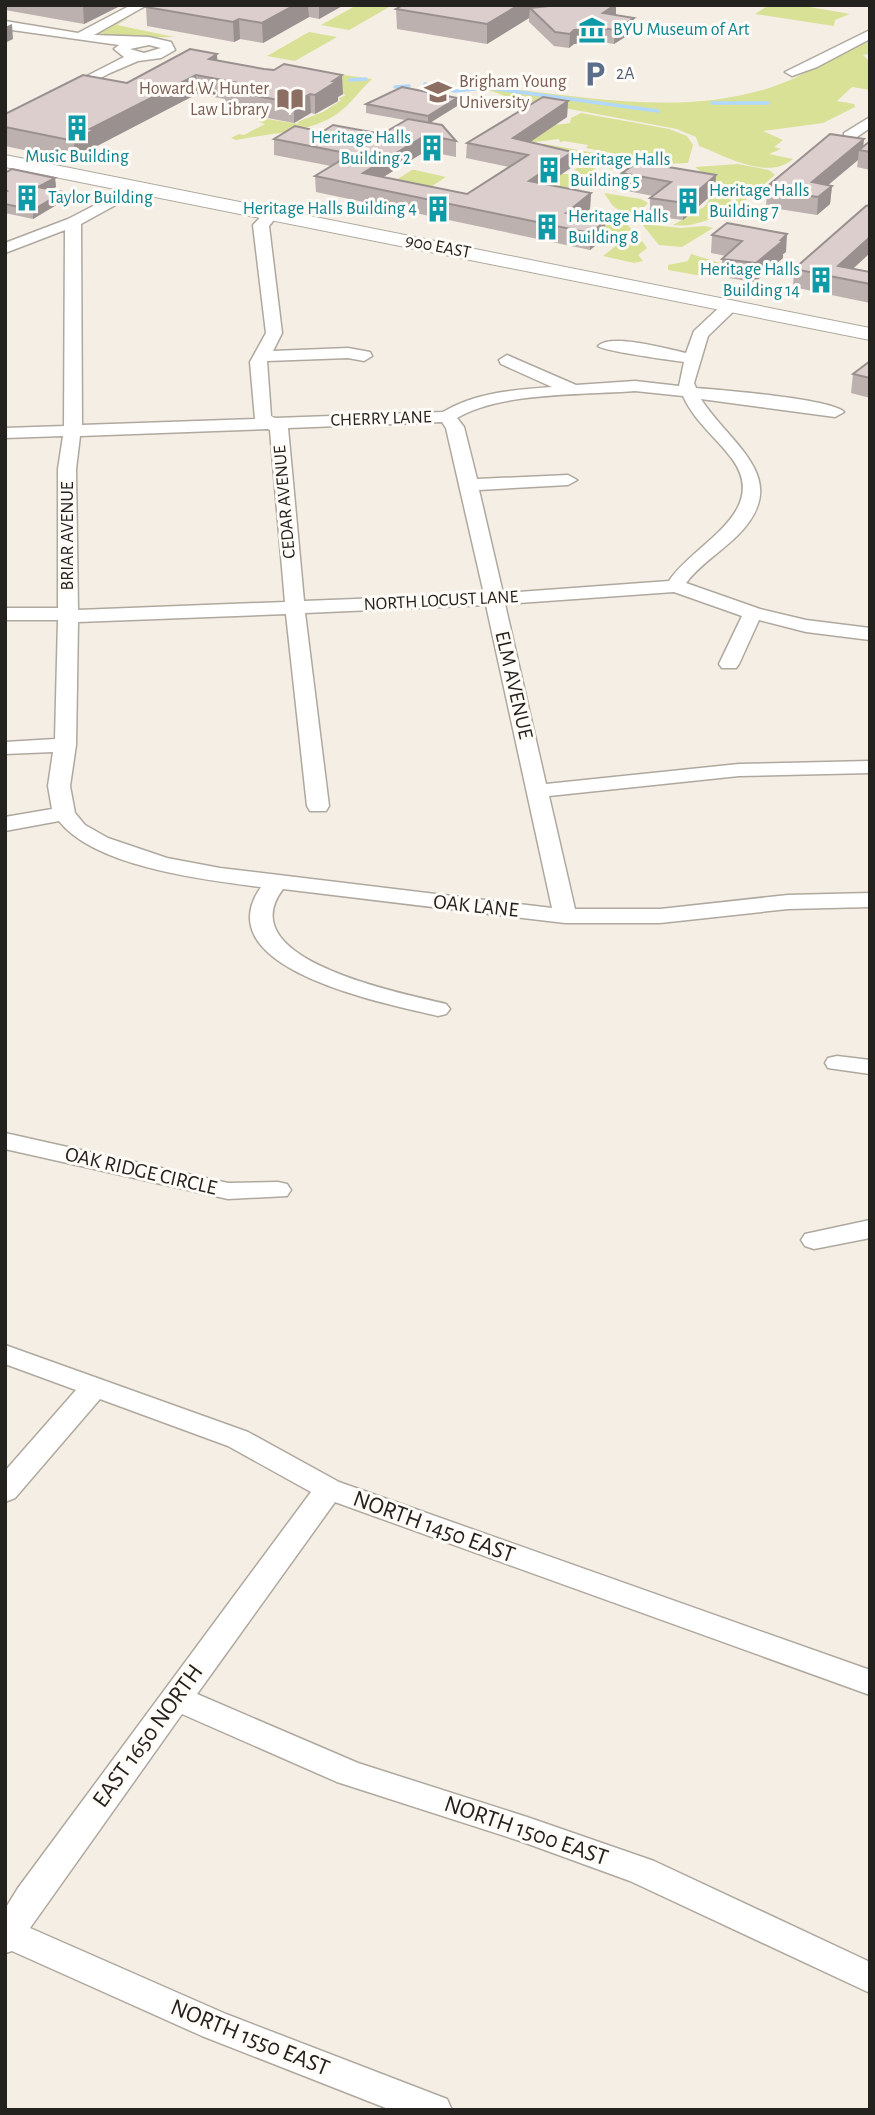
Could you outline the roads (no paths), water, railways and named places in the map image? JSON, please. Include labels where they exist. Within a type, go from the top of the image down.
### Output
[{"type":"main road","name":"900 EAST","points":[[5,161],[870,334]]},
{"type":"street","points":[[84,38],[141,5]]},
{"type":"street","points":[[5,124],[105,70],[131,50],[9,24]]},
{"type":"street","points":[[870,121],[849,136],[870,139]]},
{"type":"street","points":[[5,248],[73,222],[136,188]]},
{"type":"street","name":"CEDAR AVENUE","points":[[271,214],[261,225],[274,333],[258,362],[263,418],[279,428],[295,607],[318,806]]},
{"type":"street","name":"BRIAR AVENUE","points":[[64,814],[59,786],[65,745],[67,468],[72,430],[73,222]]},
{"type":"street","points":[[675,586],[693,564],[737,525],[750,503],[752,488],[748,468],[742,457],[704,419],[688,391],[687,373],[700,334],[730,306]]},
{"type":"street","points":[[606,346],[622,346],[692,359]]},
{"type":"street","points":[[260,356],[348,353],[364,356]]},
{"type":"street","points":[[507,360],[572,390]]},
{"type":"street","name":"CHERRY LANE","points":[[5,433],[447,417],[465,406],[502,396],[635,386],[778,402],[835,412]]},
{"type":"street","name":"ELM AVENUE","points":[[447,417],[455,426],[470,485],[565,916]]},
{"type":"street","points":[[470,485],[568,480]]},
{"type":"street","name":"NORTH LOCUST LANE","points":[[5,614],[49,612],[68,616],[495,599],[675,586],[753,613],[818,628],[870,634]]},
{"type":"street","points":[[729,664],[753,613]]},
{"type":"street","points":[[5,748],[65,745]]},
{"type":"street","points":[[538,791],[782,768],[870,767]]},
{"type":"street","points":[[5,824],[64,814]]},
{"type":"street","name":"OAK LANE","points":[[64,814],[77,830],[89,837],[162,864],[275,884],[565,916],[660,916],[788,902],[870,900]]},
{"type":"street","points":[[275,884],[264,901],[262,923],[266,935],[284,957],[317,975],[438,1009]]},
{"type":"street","points":[[837,1063],[870,1067]]},
{"type":"street","name":"OAK RIDGE CIRCLE","points":[[5,1141],[228,1191],[278,1190]]},
{"type":"street","points":[[814,1240],[870,1229]]},
{"type":"street","name":"NORTH 1450 EAST","points":[[5,1354],[238,1440],[330,1489],[870,1683]]},
{"type":"street","points":[[5,1492],[94,1388]]},
{"type":"street","name":"EAST 1650 NORTH","points":[[68,1961],[7,1937],[30,1898],[330,1489]]},
{"type":"street","name":"NORTH 1500 EAST","points":[[176,1698],[348,1773],[527,1830],[642,1871],[870,1978]]},
{"type":"street","name":"NORTH 1550 EAST","points":[[68,1961],[214,2025],[434,2110]]},
{"type":"waterway","points":[[350,80],[366,79]]},
{"type":"waterway","points":[[425,84],[455,91],[475,89]]},
{"type":"waterway","points":[[395,87],[409,86]]},
{"type":"waterway","points":[[489,88],[658,111]]},
{"type":"waterway","points":[[712,103],[768,103]]},
{"type":"place","name":"BYU Museum of Art","points":[[592,30]]},
{"type":"place","name":"2A","points":[[595,74]]},
{"type":"place","name":"Brigham Young University","points":[[438,92]]},
{"type":"place","name":"Howard W. Hunter Law Library","points":[[290,99]]},
{"type":"place","name":"Music Building","points":[[77,128]]},
{"type":"place","name":"Heritage Halls Building 2","points":[[432,148]]},
{"type":"place","name":"Heritage Halls Building 5","points":[[549,170]]},
{"type":"place","name":"Taylor Building","points":[[27,198]]},
{"type":"place","name":"Heritage Halls Building 7","points":[[688,201]]},
{"type":"place","name":"Heritage Halls Building 4","points":[[438,209]]},
{"type":"place","name":"Heritage Halls Building 8","points":[[547,227]]},
{"type":"place","name":"Heritage Halls Building 14","points":[[821,280]]}]
